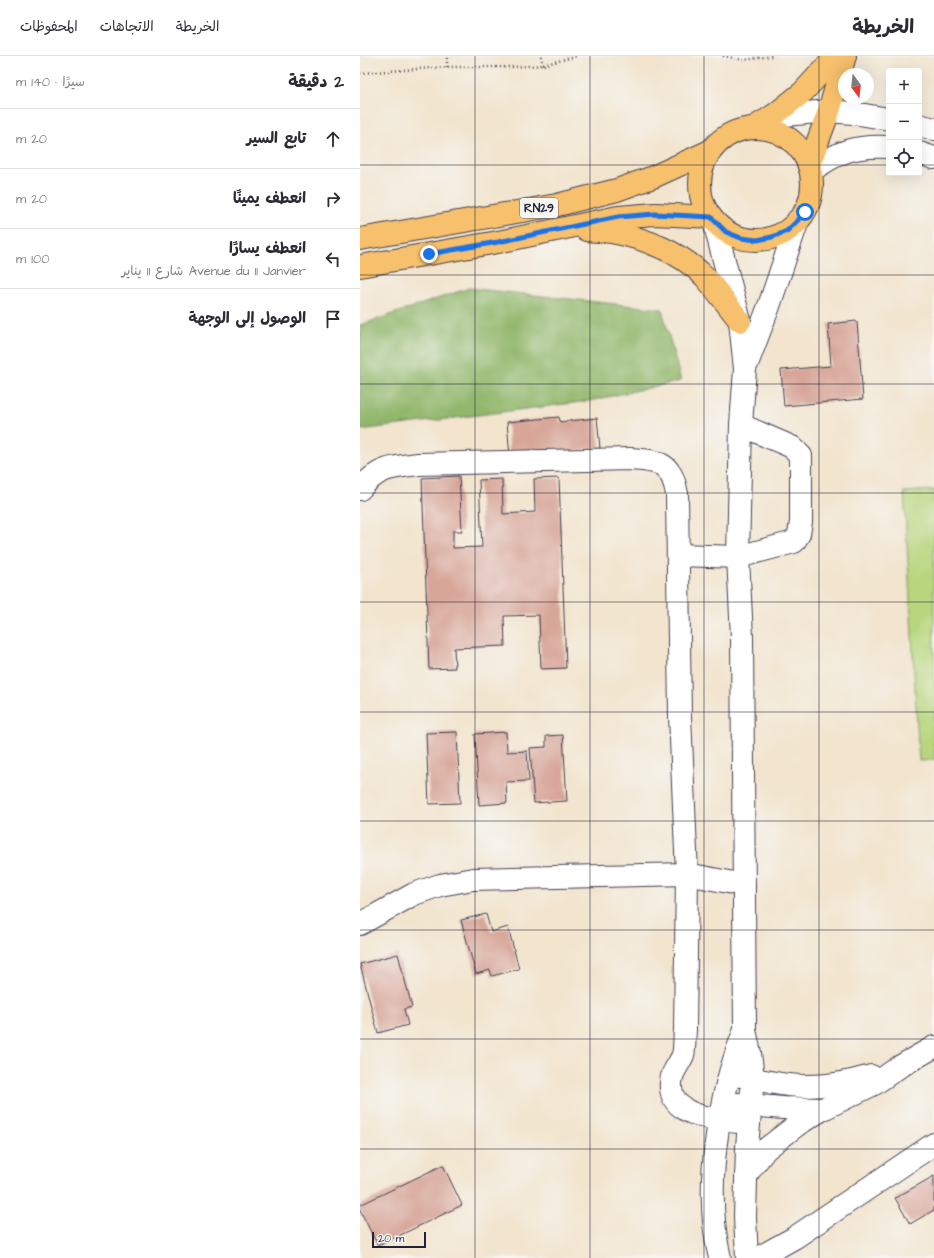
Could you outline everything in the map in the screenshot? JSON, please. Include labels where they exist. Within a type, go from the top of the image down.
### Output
[{"type":"main road","name":"RN29","points":[[753,128],[774,116],[803,92],[836,56]]},
{"type":"main road","name":"RN29","points":[[810,168],[845,56]]},
{"type":"main road","name":"RN29","points":[[753,128],[771,129],[787,137],[800,149],[810,168],[812,181],[809,202],[805,212],[787,231],[772,237],[757,240],[741,238],[726,232],[712,220],[701,196],[700,173],[704,161],[710,151],[722,139],[736,131],[753,128]]},
{"type":"main road","name":"RN29","points":[[360,239],[564,203],[617,190],[710,151]]},
{"type":"main road","name":"RN29","points":[[360,266],[498,242],[618,217],[655,214],[712,220]]},
{"type":"main road","points":[[562,229],[611,232],[639,239],[665,249],[688,262],[706,278],[740,321]]},
{"type":"street","points":[[774,116],[829,111],[886,118]]},
{"type":"street","points":[[922,126],[934,130]]},
{"type":"street","points":[[810,168],[848,150],[868,146],[886,147]]},
{"type":"street","points":[[922,154],[934,158]]},
{"type":"street","points":[[712,220],[740,321],[745,369],[741,425],[738,557],[742,637],[744,1030],[750,1053],[753,1078],[746,1175],[747,1258]]},
{"type":"street","points":[[745,369],[769,306],[798,220]]},
{"type":"street","points":[[679,556],[738,557],[794,542],[799,534],[801,522],[801,456],[792,447],[741,425]]},
{"type":"street","points":[[360,490],[370,478],[391,467],[418,464],[630,459],[648,460],[660,463],[669,470],[675,482],[678,494],[680,716],[687,874],[685,1031],[683,1054],[672,1075],[670,1084],[677,1102],[685,1111],[701,1117],[722,1111],[750,1114],[783,1108],[823,1109]]},
{"type":"street","points":[[360,924],[414,894],[440,885],[473,879],[687,874],[744,885]]},
{"type":"street","points":[[720,1258],[714,1226],[714,1165],[722,1111],[730,1074],[736,1051],[744,1030]]},
{"type":"street","points":[[746,1175],[766,1149],[778,1139],[823,1109],[876,1083],[899,1067],[934,1047]]},
{"type":"street","points":[[730,1074],[788,1085],[813,1086],[836,1085],[899,1067]]},
{"type":"street","points":[[758,1258],[794,1238],[934,1144]]},
{"type":"path","points":[[447,56],[447,67]]},
{"type":"path","points":[[541,56],[543,65]]},
{"type":"path","points":[[360,72],[447,67],[512,67],[543,65],[577,56]]},
{"type":"path","points":[[724,56],[744,60],[772,56]]},
{"type":"green space","points":[[469,288],[662,309],[681,381],[589,401],[360,430],[360,325]]},
{"type":"green space","points":[[934,490],[934,760],[919,761],[904,492]]},
{"type":"building","points":[[857,321],[863,399],[784,406],[781,370],[831,366],[828,324]]},
{"type":"building","points":[[559,417],[560,422],[597,418],[600,448],[510,457],[507,422]]},
{"type":"building","points":[[459,476],[462,531],[453,531],[453,548],[482,547],[479,480],[502,479],[503,514],[535,512],[534,479],[559,478],[566,668],[541,669],[539,615],[504,616],[505,646],[454,648],[455,668],[429,669],[422,478]]},
{"type":"building","points":[[457,732],[460,803],[429,804],[426,733]]},
{"type":"building","points":[[506,732],[507,752],[527,751],[529,781],[506,782],[507,803],[479,805],[475,734]]},
{"type":"building","points":[[563,735],[567,801],[534,803],[530,748],[546,747],[546,736]]},
{"type":"building","points":[[486,914],[491,932],[508,927],[519,969],[492,976],[490,970],[476,974],[461,920]]},
{"type":"building","points":[[398,954],[412,1007],[404,1009],[408,1025],[378,1033],[360,964]]},
{"type":"building","points":[[443,1165],[462,1205],[378,1246],[360,1210],[360,1205]]},
{"type":"building","points":[[934,1176],[934,1210],[910,1224],[895,1198]]},
{"type":"route","points":[[429,254],[498,242],[618,217],[655,214],[711,217],[714,222],[726,232],[741,238],[757,240],[772,237],[787,231],[805,212]]}]
